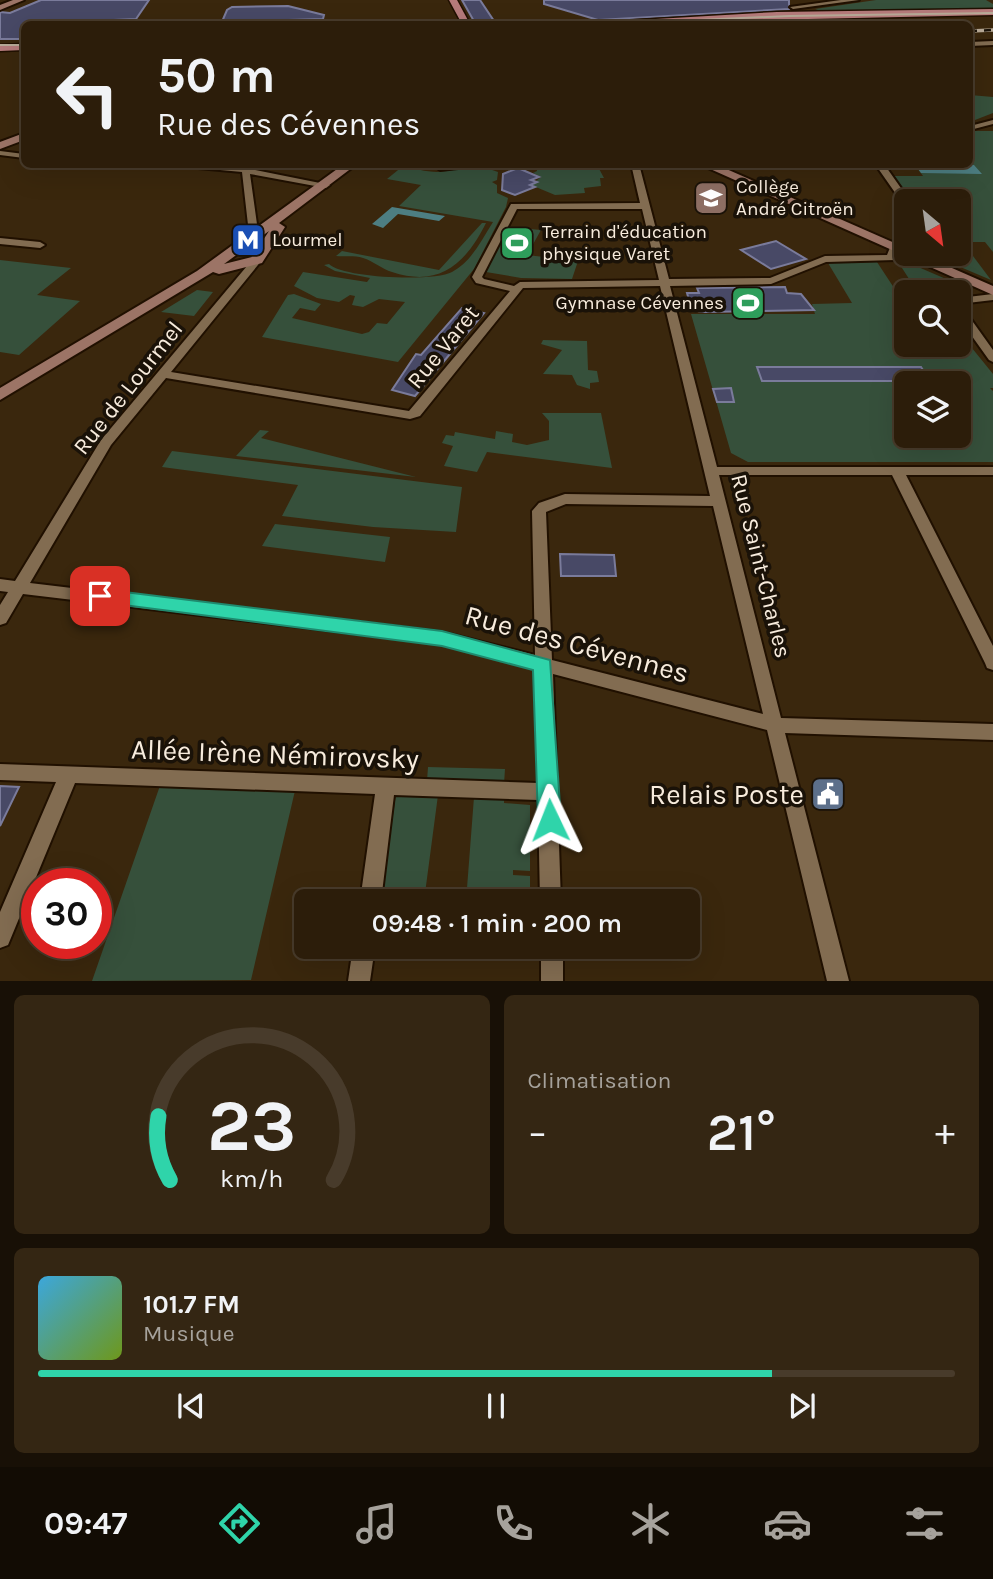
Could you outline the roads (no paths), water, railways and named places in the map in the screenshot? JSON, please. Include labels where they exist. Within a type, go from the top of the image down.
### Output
[{"type":"main road","points":[[453,0],[464,21]]},
{"type":"main road","points":[[705,21],[794,14]]},
{"type":"main road","points":[[641,21],[794,14],[993,14]]},
{"type":"main road","points":[[0,42],[21,42]]},
{"type":"main road","points":[[0,48],[21,47]]},
{"type":"street","points":[[0,8],[20,0]]},
{"type":"street","points":[[794,14],[856,0]]},
{"type":"street","points":[[973,44],[993,43]]},
{"type":"street","points":[[0,146],[21,137]]},
{"type":"street","points":[[0,153],[21,156]]},
{"type":"street","points":[[244,168],[257,260]]},
{"type":"street","points":[[249,168],[326,185]]},
{"type":"street","points":[[0,395],[202,274],[281,219],[347,168]]},
{"type":"street","name":"Rue Saint-Charles","points":[[636,168],[838,981]]},
{"type":"street","points":[[713,168],[894,246]]},
{"type":"street","points":[[882,168],[897,189]]},
{"type":"street","points":[[645,206],[514,206],[477,276],[480,281],[515,289],[528,282],[664,284],[771,281],[825,258],[894,256]]},
{"type":"street","points":[[250,221],[281,219]]},
{"type":"street","points":[[202,274],[257,260],[281,219]]},
{"type":"street","points":[[0,241],[40,245]]},
{"type":"street","points":[[238,250],[245,259],[257,260]]},
{"type":"street","name":"Rue de Lourmel","points":[[0,619],[106,443],[257,260]]},
{"type":"street","points":[[940,266],[993,290]]},
{"type":"street","name":"Rue Varet","points":[[163,374],[410,415],[416,413],[515,289]]},
{"type":"street","points":[[971,300],[993,297]]},
{"type":"street","points":[[971,327],[993,358]]},
{"type":"street","points":[[711,471],[993,471]]},
{"type":"street","points":[[897,471],[993,663]]},
{"type":"street","points":[[551,889],[539,511],[544,506],[565,499],[719,500]]},
{"type":"street","name":"Rue des Cévennes","points":[[0,584],[442,638],[776,725],[993,733]]},
{"type":"street","name":"Allée Irène Némirovsky","points":[[0,772],[549,792]]},
{"type":"street","points":[[0,937],[68,776]]},
{"type":"street","points":[[372,889],[386,786]]},
{"type":"street","points":[[359,981],[362,959]]},
{"type":"street","points":[[552,959],[552,981]]},
{"type":"water","points":[[974,165],[982,174],[921,173],[917,168],[973,168]]},
{"type":"water","points":[[392,207],[445,216],[439,221],[398,214],[383,228],[372,224]]},
{"type":"tram line","points":[[675,21],[789,16],[993,13]]},
{"type":"tram line","points":[[0,45],[21,45]]},
{"type":"railway","points":[[973,31],[993,30]]},
{"type":"place","name":"Collège André Citroën","points":[[711,198]]},
{"type":"place","name":"Lourmel","points":[[248,240]]},
{"type":"place","name":"Terrain d'éducation physique Varet","points":[[517,243]]},
{"type":"place","name":"Gymnase Cévennes","points":[[748,303]]},
{"type":"place","name":"Relais Poste","points":[[828,794]]}]
